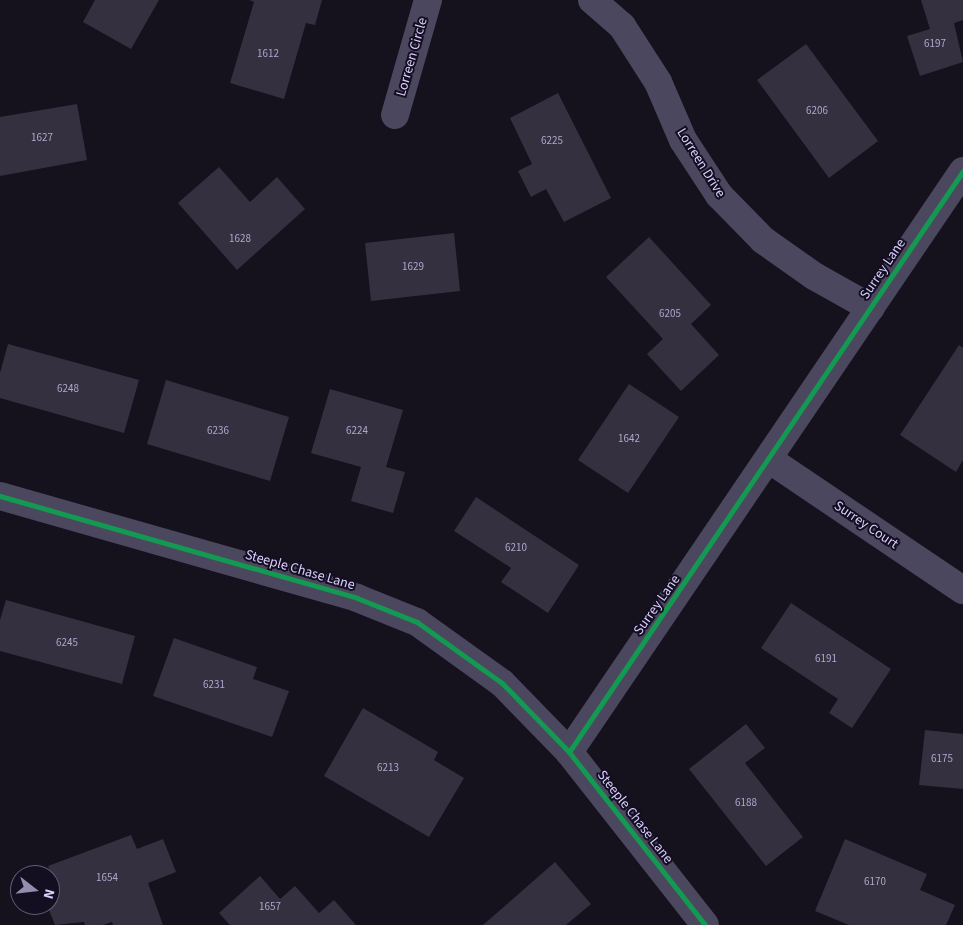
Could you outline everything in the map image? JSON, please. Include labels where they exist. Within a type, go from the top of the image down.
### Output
[{"type":"street","name":"Lorreen Circle","points":[[396,115],[428,0]]},
{"type":"street","name":"Lorreen Drive","points":[[592,0],[622,26],[658,82],[683,140],[719,195],[763,240],[814,276],[871,308]]},
{"type":"street","name":"Surrey Lane","points":[[569,752],[770,460],[963,171]]},
{"type":"street","name":"Surrey Court","points":[[770,460],[963,590]]},
{"type":"street","name":"Steeple Chase Lane","points":[[0,496],[357,598],[417,622],[502,683],[569,752],[706,925]]},
{"type":"building","points":[[95,0],[159,0],[131,49],[83,22]]},
{"type":"building","points":[[249,0],[322,0],[315,25],[306,23],[284,99],[230,83],[254,2]]},
{"type":"building","points":[[921,0],[963,0],[963,20],[954,23],[963,62],[920,76],[907,36],[930,29]]},
{"type":"building","points":[[806,44],[878,141],[829,178],[757,80]]},
{"type":"building","points":[[558,93],[611,198],[564,222],[546,189],[531,197],[518,171],[532,164],[510,118]]},
{"type":"building","points":[[77,104],[87,160],[0,176],[0,117]]},
{"type":"building","points":[[219,167],[250,202],[277,177],[305,209],[237,270],[178,203]]},
{"type":"building","points":[[454,233],[460,291],[371,301],[365,243]]},
{"type":"building","points":[[649,237],[711,305],[691,324],[719,355],[681,391],[647,354],[663,339],[606,277]]},
{"type":"building","points":[[8,344],[139,380],[124,433],[0,398],[0,373]]},
{"type":"building","points":[[959,345],[963,348],[963,460],[956,472],[900,435]]},
{"type":"building","points":[[166,380],[289,417],[270,481],[147,444]]},
{"type":"building","points":[[629,384],[679,417],[628,493],[578,460]]},
{"type":"building","points":[[330,389],[403,410],[386,467],[405,472],[393,513],[351,501],[361,467],[311,453]]},
{"type":"building","points":[[476,497],[579,565],[548,613],[501,582],[511,568],[454,531]]},
{"type":"building","points":[[6,600],[135,636],[122,684],[0,651],[0,620]]},
{"type":"building","points":[[791,603],[891,669],[852,728],[829,713],[838,699],[761,648]]},
{"type":"building","points":[[174,638],[257,667],[253,679],[289,691],[272,737],[153,696]]},
{"type":"building","points":[[363,708],[438,752],[434,760],[464,778],[429,837],[324,776]]},
{"type":"building","points":[[746,724],[765,748],[745,763],[803,837],[766,866],[689,769]]},
{"type":"building","points":[[925,730],[963,734],[963,789],[919,785]]},
{"type":"building","points":[[131,835],[137,849],[163,839],[176,872],[148,883],[163,925],[113,925],[112,922],[103,925],[85,925],[84,922],[55,925],[51,915],[60,915],[60,865],[51,865]]},
{"type":"building","points":[[845,839],[927,874],[920,890],[955,905],[946,925],[849,925],[815,911]]},
{"type":"building","points":[[555,862],[591,904],[566,925],[483,925]]},
{"type":"building","points":[[260,876],[280,899],[295,886],[319,913],[334,900],[356,925],[230,925],[219,913]]},
{"type":"cycle path","points":[[569,752],[963,171]]},
{"type":"cycle path","points":[[0,496],[357,598],[417,622],[502,683],[569,752],[705,925]]}]
